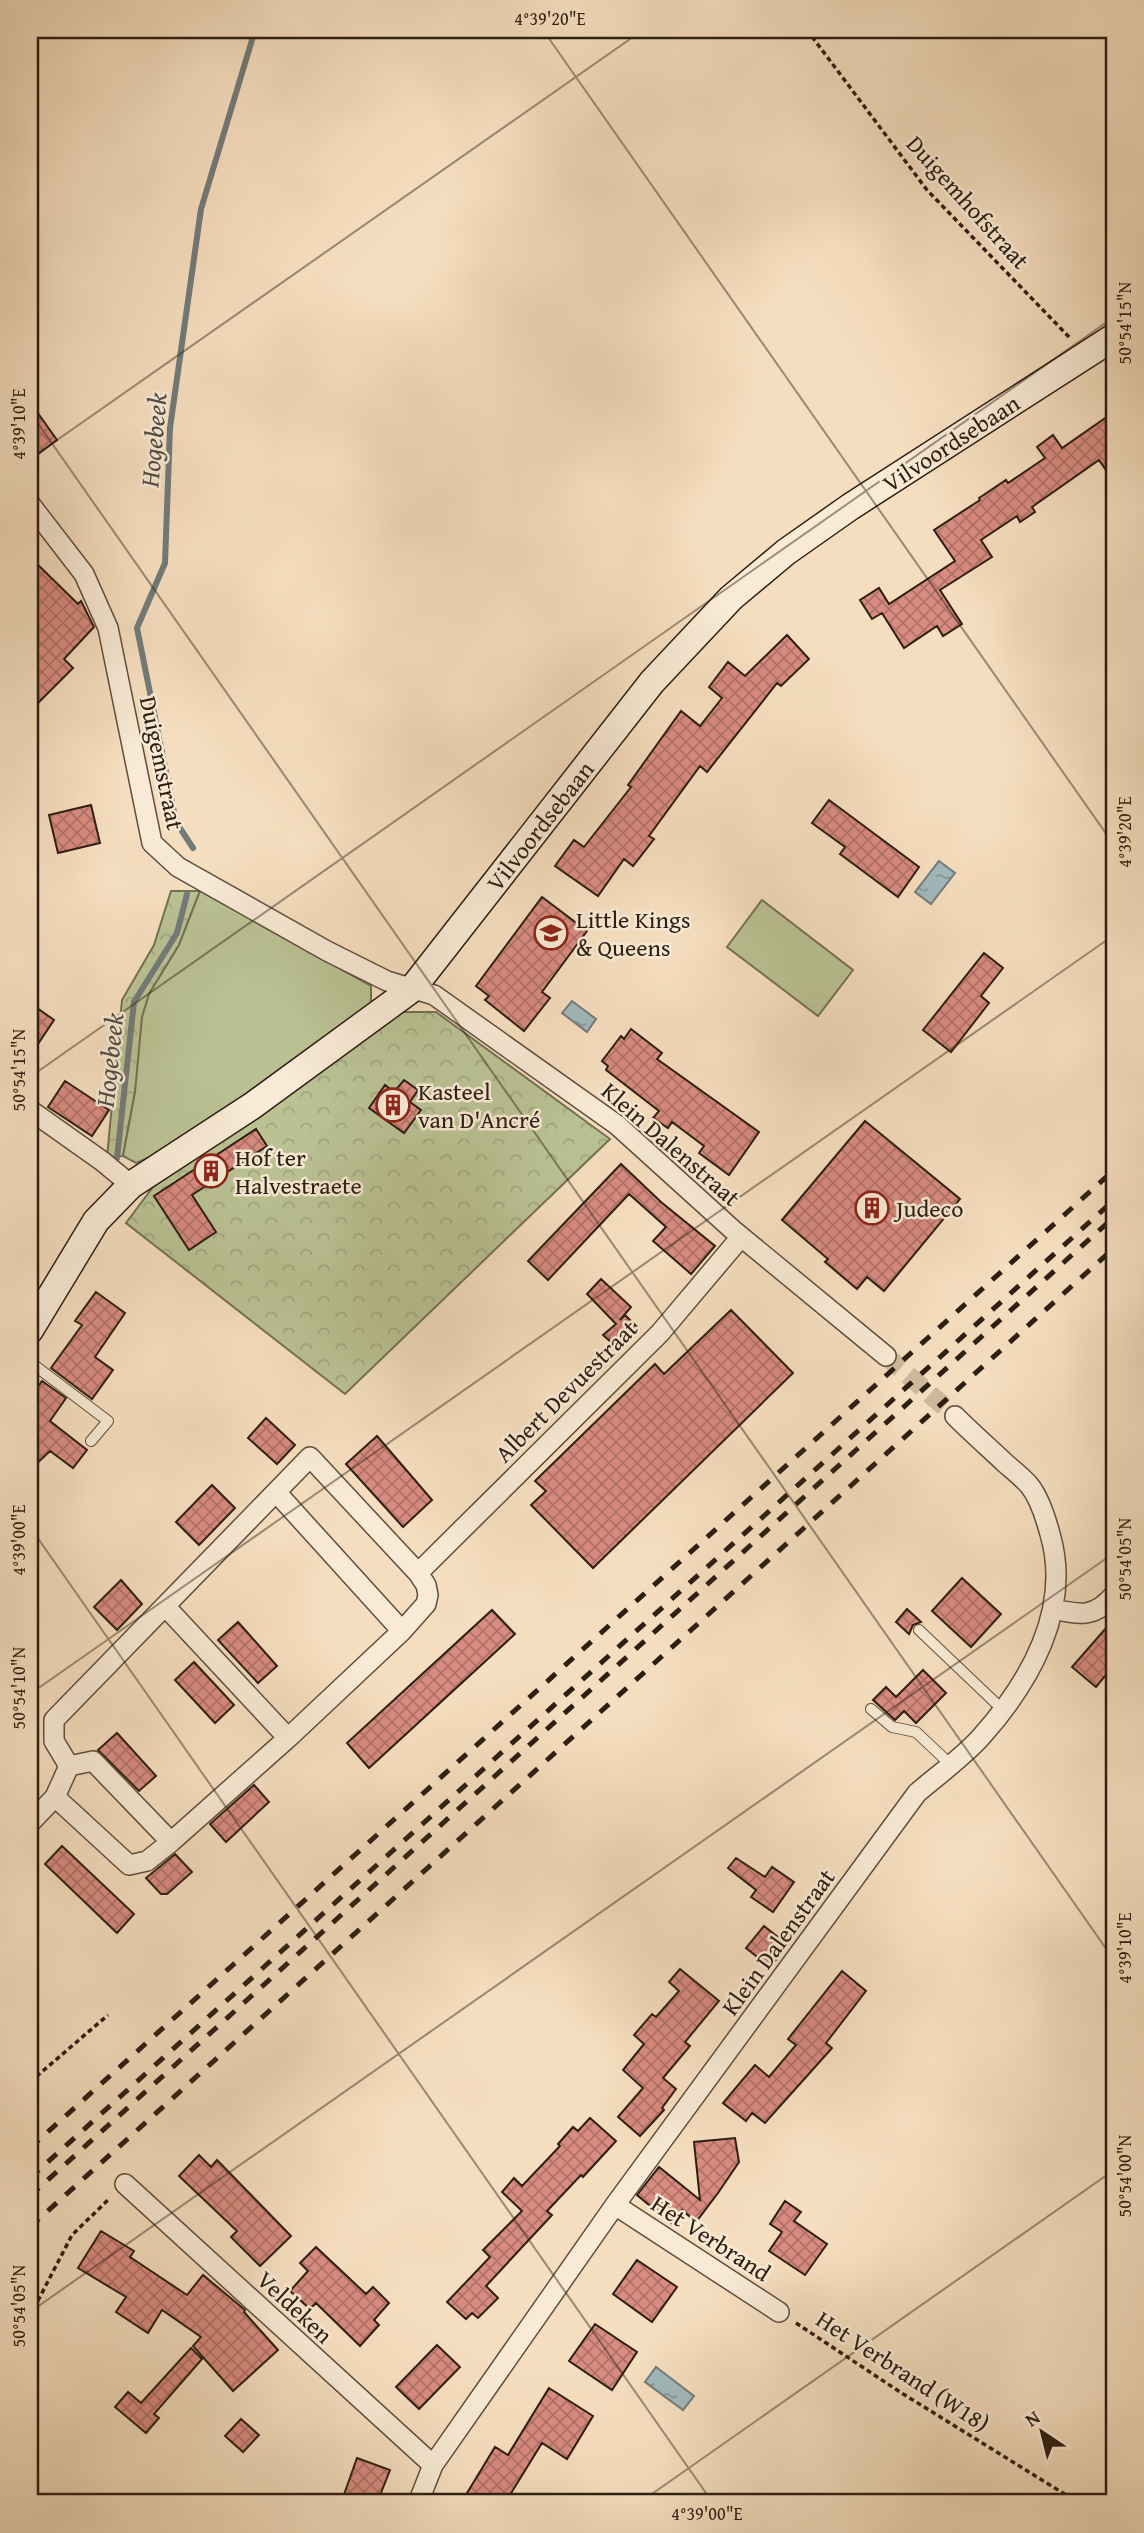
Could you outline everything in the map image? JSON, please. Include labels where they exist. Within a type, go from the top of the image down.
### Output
[{"type":"street","name":"Vilvoordsebaan","points":[[30,1330],[96,1222],[131,1185],[252,1106],[412,989],[652,682],[732,598],[786,552],[850,507],[1114,337]]},
{"type":"street","name":"Duigemstraat","points":[[30,504],[84,575],[108,628],[152,843],[178,867],[327,951],[387,981],[412,989]]},
{"type":"street","name":"Klein Dalenstraat","points":[[412,989],[434,995],[617,1125],[741,1237],[886,1356]]},
{"type":"street","points":[[30,1110],[131,1185]]},
{"type":"street","name":"Albert Devuestraat","points":[[418,1573],[660,1332],[741,1237]]},
{"type":"street","name":"Klein Dalenstraat","points":[[418,2503],[433,2465],[615,2205],[917,1793],[980,1738],[1029,1671],[1045,1638],[1054,1609],[1055,1550],[1047,1522],[1030,1486],[954,1416]]},
{"type":"street","points":[[55,1797],[117,1857],[129,1865],[148,1861],[288,1738],[402,1631],[426,1604],[426,1585],[418,1573],[310,1457],[54,1720],[54,1741],[69,1766]]},
{"type":"street","points":[[276,1492],[402,1631]]},
{"type":"street","points":[[1054,1609],[1074,1614],[1093,1613],[1114,1595]]},
{"type":"street","points":[[164,1606],[288,1738]]},
{"type":"street","points":[[69,1766],[93,1761],[171,1842]]},
{"type":"street","points":[[30,1823],[55,1797],[69,1766]]},
{"type":"street","name":"Veldeken","points":[[125,2184],[433,2465]]},
{"type":"street","name":"Het Verbrand","points":[[615,2205],[779,2312]]},
{"type":"lane","points":[[30,1362],[108,1421],[91,1441]]},
{"type":"lane","points":[[919,1630],[1003,1710]]},
{"type":"lane","points":[[872,1709],[892,1727],[916,1732],[950,1764]]},
{"type":"path","name":"Duigemhofstraat","points":[[807,30],[927,190],[1086,355]]},
{"type":"path","points":[[30,2082],[107,2015]]},
{"type":"path","points":[[30,2316],[72,2235],[125,2184]]},
{"type":"path","name":"Het Verbrand (W18)","points":[[779,2312],[900,2392],[1079,2503]]},
{"type":"green space","points":[[171,891],[200,891],[179,945],[149,994],[123,1156],[107,1157],[122,1000],[154,945]]},
{"type":"green space","points":[[200,891],[371,986],[371,1005],[253,1092],[136,1163],[123,1156],[135,1092],[142,1017],[149,994],[179,945]]},
{"type":"green space","points":[[762,900],[853,970],[818,1016],[727,947]]},
{"type":"green space","points":[[397,1012],[436,1012],[610,1139],[345,1394],[126,1223],[153,1187]]},
{"type":"water","points":[[939,861],[955,873],[931,904],[915,892]]},
{"type":"water","points":[[572,1001],[596,1019],[587,1032],[562,1013]]},
{"type":"water","points":[[656,2367],[694,2396],[683,2410],[645,2382]]},
{"type":"building","points":[[30,402],[57,440],[30,460]]},
{"type":"building","points":[[1114,412],[1114,482],[1099,460],[1032,507],[1035,512],[1020,522],[1017,516],[981,540],[992,557],[940,590],[962,624],[943,636],[937,626],[904,648],[882,613],[872,619],[860,600],[879,588],[889,604],[955,561],[934,530],[1006,480],[1008,483],[1045,458],[1037,447],[1053,435],[1062,448]]},
{"type":"building","points":[[30,557],[78,604],[81,601],[94,627],[64,659],[73,668],[30,711]]},
{"type":"building","points":[[787,635],[809,659],[781,686],[777,683],[707,772],[700,766],[649,836],[654,839],[633,866],[624,859],[598,896],[555,866],[574,840],[584,847],[631,787],[628,785],[681,711],[700,726],[722,698],[709,687],[728,662],[745,676]]},
{"type":"building","points":[[829,800],[919,867],[898,897],[840,854],[845,847],[812,823]]},
{"type":"building","points":[[91,805],[100,843],[58,853],[49,815]]},
{"type":"building","points":[[542,897],[587,931],[542,992],[550,998],[524,1031],[485,1000],[489,996],[476,986]]},
{"type":"building","points":[[984,953],[1003,968],[981,996],[989,1003],[951,1052],[923,1030]]},
{"type":"building","points":[[30,1003],[54,1020],[30,1056]]},
{"type":"building","points":[[631,1029],[662,1053],[657,1059],[759,1132],[729,1175],[699,1153],[704,1146],[672,1122],[668,1128],[653,1118],[659,1111],[606,1070],[608,1066],[602,1061],[621,1036],[624,1039]]},
{"type":"building","name":"Kasteel van D'Ancré","points":[[404,1080],[418,1090],[410,1102],[421,1110],[404,1133],[369,1108],[385,1085],[394,1092]]},
{"type":"building","points":[[65,1081],[109,1110],[92,1136],[48,1107]]},
{"type":"building","name":"Judeco","points":[[865,1121],[960,1199],[884,1291],[867,1277],[857,1289],[825,1262],[828,1259],[782,1220]]},
{"type":"building","name":"Hof ter Halvestraete","points":[[256,1129],[267,1146],[192,1195],[216,1232],[189,1250],[154,1196]]},
{"type":"building","points":[[621,1164],[661,1202],[715,1246],[691,1274],[653,1241],[666,1227],[629,1194],[548,1280],[528,1261]]},
{"type":"building","points":[[601,1279],[631,1307],[620,1320],[625,1315],[639,1329],[620,1350],[603,1335],[616,1324],[587,1294]]},
{"type":"building","points":[[96,1292],[125,1313],[95,1357],[113,1370],[92,1399],[51,1368],[82,1325],[75,1321]]},
{"type":"building","points":[[731,1310],[793,1373],[593,1568],[531,1505],[546,1491],[535,1481],[655,1364],[664,1374]]},
{"type":"building","points":[[42,1381],[66,1398],[50,1421],[87,1450],[73,1468],[50,1451],[30,1470],[30,1398]]},
{"type":"building","points":[[266,1418],[295,1445],[277,1464],[248,1438]]},
{"type":"building","points":[[377,1436],[432,1500],[403,1527],[346,1464]]},
{"type":"building","points":[[212,1485],[235,1508],[199,1545],[176,1522]]},
{"type":"building","points":[[962,1578],[1001,1614],[971,1647],[932,1611]]},
{"type":"building","points":[[121,1580],[142,1604],[117,1630],[94,1607]]},
{"type":"building","points":[[907,1609],[921,1622],[913,1625],[909,1634],[896,1622]]},
{"type":"building","points":[[492,1610],[515,1634],[369,1768],[347,1743]]},
{"type":"building","points":[[1114,1619],[1114,1665],[1096,1687],[1072,1667]]},
{"type":"building","points":[[238,1622],[277,1666],[258,1683],[218,1640]]},
{"type":"building","points":[[194,1662],[234,1705],[215,1723],[175,1680]]},
{"type":"building","points":[[923,1670],[946,1693],[916,1723],[904,1711],[895,1720],[873,1700],[886,1687],[896,1697]]},
{"type":"building","points":[[117,1733],[156,1776],[139,1791],[98,1750]]},
{"type":"building","points":[[254,1785],[269,1802],[226,1842],[210,1824]]},
{"type":"building","points":[[62,1846],[134,1914],[117,1933],[45,1864]]},
{"type":"building","points":[[175,1854],[192,1872],[167,1894],[161,1894],[146,1878]]},
{"type":"building","points":[[736,1858],[765,1877],[772,1867],[794,1882],[773,1912],[751,1897],[756,1890],[728,1868]]},
{"type":"building","points":[[764,1926],[788,1945],[770,1967],[746,1948]]},
{"type":"building","points":[[680,1969],[719,2001],[685,2042],[690,2046],[663,2078],[676,2089],[662,2108],[664,2110],[640,2136],[618,2117],[643,2088],[623,2070],[644,2044],[634,2035],[652,2014],[656,2017],[679,1991],[669,1982]]},
{"type":"building","points":[[842,1971],[866,1991],[826,2043],[832,2048],[765,2123],[752,2113],[746,2121],[723,2103],[755,2065],[769,2077],[796,2045],[788,2039]]},
{"type":"building","points":[[590,2118],[616,2141],[547,2211],[552,2215],[486,2286],[498,2298],[478,2318],[472,2313],[466,2319],[447,2302],[490,2257],[483,2250],[522,2211],[502,2192],[514,2178],[522,2186],[560,2146],[558,2144],[573,2127],[578,2131]]},
{"type":"building","points":[[735,2138],[739,2162],[696,2222],[682,2210],[671,2223],[637,2195],[659,2167],[700,2200],[694,2142]]},
{"type":"building","points":[[199,2155],[211,2167],[217,2160],[291,2236],[260,2266],[231,2237],[237,2231],[179,2176]]},
{"type":"building","points":[[785,2201],[801,2212],[794,2221],[827,2244],[805,2275],[769,2251],[782,2232],[770,2224]]},
{"type":"building","points":[[101,2231],[134,2251],[130,2257],[187,2295],[203,2275],[245,2310],[278,2350],[233,2391],[193,2346],[201,2337],[162,2310],[148,2333],[116,2312],[126,2297],[78,2268]]},
{"type":"building","points":[[316,2247],[366,2294],[373,2287],[389,2303],[374,2320],[379,2325],[360,2346],[316,2303],[310,2309],[290,2291],[308,2271],[300,2263]]},
{"type":"building","points":[[637,2260],[677,2287],[652,2322],[613,2294]]},
{"type":"building","points":[[595,2324],[637,2352],[612,2390],[569,2361]]},
{"type":"building","points":[[437,2345],[460,2367],[419,2409],[396,2387]]},
{"type":"building","points":[[191,2348],[202,2359],[154,2414],[159,2418],[146,2433],[115,2407],[128,2392],[141,2403]]},
{"type":"building","points":[[549,2388],[593,2416],[567,2459],[542,2443],[505,2503],[461,2503],[495,2447],[508,2455]]},
{"type":"building","points":[[241,2419],[259,2435],[243,2452],[225,2436]]},
{"type":"building","points":[[357,2458],[390,2470],[377,2503],[341,2503]]},
{"type":"waterway","name":"Hogebeek","points":[[193,848],[176,822],[137,628],[165,563],[170,428],[201,209],[255,30]]},
{"type":"waterway","name":"Hogebeek","points":[[117,1158],[134,1002],[177,933],[187,894]]},
{"type":"tunnel","points":[[886,1356],[955,1416]]},
{"type":"railway","points":[[30,2148],[1114,1170]]},
{"type":"railway","points":[[30,2178],[1114,1200]]},
{"type":"railway","points":[[30,2196],[1114,1217]]},
{"type":"railway","points":[[30,2227],[1114,1248]]},
{"type":"place","name":"Little Kings & Queens","points":[[551,933]]},
{"type":"place","name":"Kasteel van D'Ancré","points":[[393,1105]]},
{"type":"place","name":"Hof ter Halvestraete","points":[[211,1171]]},
{"type":"place","name":"Judeco","points":[[872,1208]]}]
